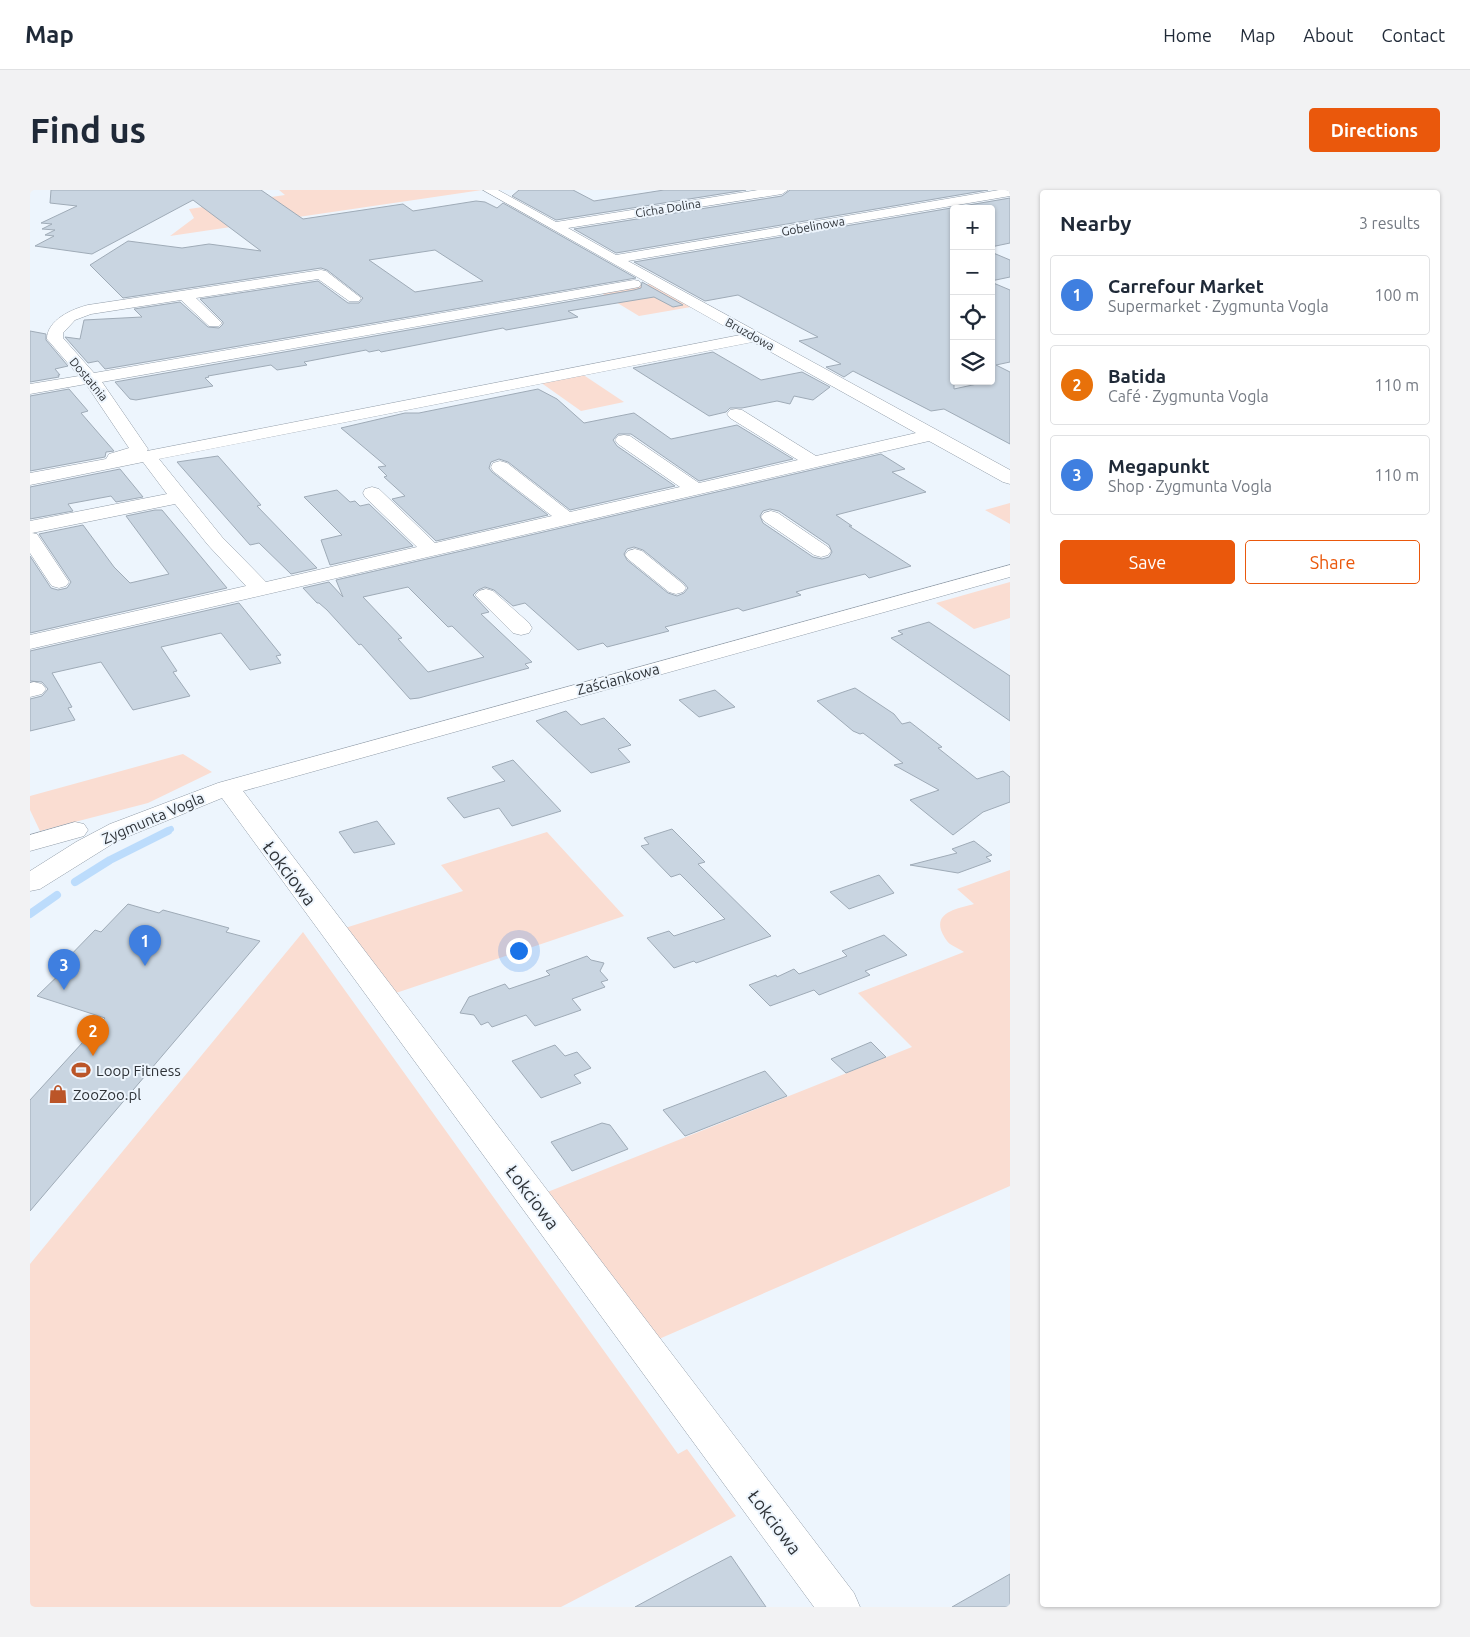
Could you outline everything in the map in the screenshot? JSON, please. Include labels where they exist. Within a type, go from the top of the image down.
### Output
[{"type":"street","name":"Bruzdowa","points":[[489,190],[1010,478]]},
{"type":"street","name":"Cicha Dolina","points":[[555,226],[782,190]]},
{"type":"street","name":"Gobelinowa","points":[[615,259],[1010,192]]},
{"type":"street","points":[[184,295],[321,274],[354,298]]},
{"type":"street","points":[[30,389],[634,284]]},
{"type":"street","points":[[184,295],[214,323]]},
{"type":"street","name":"Dostatnia","points":[[184,295],[75,314],[55,332],[55,339],[90,378],[143,453],[215,541],[260,588]]},
{"type":"street","points":[[30,479],[143,453],[756,338]]},
{"type":"street","points":[[736,414],[812,462]]},
{"type":"street","points":[[30,642],[931,434]]},
{"type":"street","points":[[624,440],[694,488]]},
{"type":"street","points":[[30,474],[143,453]]},
{"type":"street","points":[[500,467],[566,518]]},
{"type":"street","points":[[372,493],[430,550]]},
{"type":"street","points":[[30,527],[180,497]]},
{"type":"street","points":[[770,518],[821,551]]},
{"type":"street","points":[[30,538],[59,582]]},
{"type":"street","points":[[636,555],[676,588]]},
{"type":"street","name":"Zaściankowa","points":[[227,788],[1010,571]]},
{"type":"street","points":[[486,595],[522,628]]},
{"type":"street","name":"Zygmunta Vogla","points":[[30,883],[118,830],[173,806],[227,788]]},
{"type":"street","name":"Łokciowa","points":[[227,788],[839,1607]]},
{"type":"street","points":[[30,843],[75,830]]},
{"type":"shaded area","points":[[279,190],[482,190],[170,236],[194,218],[189,209],[285,195]]},
{"type":"shaded area","points":[[650,284],[691,307],[639,316],[601,293]]},
{"type":"shaded area","points":[[582,374],[624,402],[581,411],[540,382]]},
{"type":"shaded area","points":[[1010,503],[1010,524],[985,510]]},
{"type":"shaded area","points":[[1010,582],[1010,618],[974,629],[936,603]]},
{"type":"shaded area","points":[[183,754],[212,772],[148,803],[40,831],[30,810],[30,796]]},
{"type":"shaded area","points":[[547,832],[624,916],[393,994],[345,928],[463,891],[441,865]]},
{"type":"shaded area","points":[[1010,870],[1010,1186],[659,1339],[545,1193],[912,1047],[858,993],[964,952],[947,941],[940,924],[945,914],[950,911],[974,904],[957,889]]},
{"type":"shaded area","points":[[303,932],[678,1454],[687,1449],[736,1516],[561,1607],[30,1607],[30,1264]]},
{"type":"building","points":[[51,190],[261,190],[303,219],[403,204],[413,211],[476,201],[485,202],[497,208],[503,203],[636,278],[105,369],[98,361],[88,363],[65,337],[80,339],[84,320],[142,317],[134,309],[180,302],[208,327],[219,328],[223,322],[200,299],[318,281],[348,303],[359,303],[363,298],[327,270],[321,268],[123,298],[90,265],[128,241],[182,248],[209,244],[261,251],[193,200],[92,254],[35,246],[54,236],[45,235],[55,230],[42,229],[52,224],[41,223],[77,206],[50,203]],"holes":[[[435,250],[483,281],[415,292],[369,260]]]},
{"type":"building","points":[[519,190],[573,190],[594,201],[664,190],[746,190],[556,220],[512,196]]},
{"type":"building","points":[[790,190],[988,190],[616,253],[574,229],[782,196]]},
{"type":"building","points":[[1010,198],[1010,243],[995,246],[995,205],[969,205]]},
{"type":"building","points":[[950,208],[950,385],[954,385],[954,389],[972,385],[995,385],[995,284],[1010,290],[1010,362],[996,365],[1010,372],[1010,444],[944,409],[931,411],[853,371],[844,377],[826,367],[841,364],[799,341],[818,337],[738,295],[705,301],[634,262]]},
{"type":"building","points":[[995,254],[1010,260],[1010,277],[995,280]]},
{"type":"building","points":[[642,282],[683,305],[673,307],[654,297],[568,311],[578,317],[506,330],[503,328],[381,352],[379,350],[369,352],[366,350],[304,362],[307,365],[277,370],[271,365],[208,376],[205,378],[213,386],[136,400],[130,399],[115,382],[634,290],[641,288]]},
{"type":"building","points":[[30,331],[46,334],[46,340],[68,366],[55,369],[60,375],[58,375],[59,377],[30,382]]},
{"type":"building","points":[[713,352],[761,380],[802,372],[830,387],[813,400],[794,396],[790,404],[777,401],[742,408],[730,408],[726,412],[709,416],[633,368]]},
{"type":"building","points":[[69,389],[88,411],[81,413],[114,451],[106,452],[105,457],[30,471],[30,396]]},
{"type":"building","points":[[538,389],[557,399],[584,423],[634,413],[671,439],[737,425],[793,459],[699,481],[631,434],[618,434],[613,440],[617,446],[675,486],[570,510],[508,462],[499,459],[491,462],[489,468],[492,472],[548,515],[436,541],[392,499],[405,496],[384,477],[387,476],[378,467],[386,466],[341,428],[405,413],[419,413]]},
{"type":"building","points":[[881,454],[905,469],[892,472],[926,492],[836,515],[852,526],[849,526],[911,566],[869,578],[865,574],[806,589],[796,592],[801,595],[743,611],[738,608],[665,627],[669,631],[607,647],[603,643],[578,650],[525,603],[513,606],[494,590],[485,587],[473,595],[489,612],[481,614],[532,662],[525,664],[529,668],[419,698],[410,699],[361,644],[359,645],[327,610],[317,603],[303,588],[329,582],[343,597],[336,580]],"holes":[[[770,509],[779,511],[829,545],[832,552],[829,557],[822,559],[813,557],[763,523],[760,516],[763,511]],[[634,547],[643,550],[688,588],[684,593],[677,596],[668,593],[627,560],[624,554],[627,549]],[[408,587],[448,627],[452,626],[484,657],[428,672],[398,639],[402,638],[363,597]]]},
{"type":"building","points":[[218,456],[261,505],[257,506],[317,568],[291,574],[259,543],[250,545],[177,462]]},
{"type":"building","points":[[120,469],[143,497],[116,502],[111,496],[68,504],[73,511],[30,519],[30,487]]},
{"type":"building","points":[[337,490],[350,502],[355,501],[360,506],[369,504],[413,546],[330,565],[321,540],[342,535],[304,497]]},
{"type":"building","points":[[162,510],[227,588],[30,633],[30,556],[51,588],[58,590],[67,588],[71,582],[39,534],[83,525],[114,567],[130,583],[169,574],[126,516]]},
{"type":"building","points":[[239,603],[281,655],[276,656],[281,663],[250,670],[221,633],[161,647],[177,671],[173,672],[190,696],[133,710],[101,662],[52,673],[72,707],[68,708],[75,720],[30,731],[30,699],[42,696],[48,689],[42,682],[30,681],[30,651]]},
{"type":"building","points":[[929,622],[1010,676],[1010,721],[891,638],[903,634],[898,631]]},
{"type":"building","points":[[855,688],[894,714],[902,724],[910,722],[942,747],[938,748],[977,779],[1003,771],[1010,777],[1010,802],[983,812],[953,835],[910,800],[939,790],[894,765],[903,763],[863,733],[860,734],[853,731],[817,701]]},
{"type":"building","points":[[715,690],[735,707],[699,717],[679,700]]},
{"type":"building","points":[[566,711],[581,725],[604,718],[631,745],[618,749],[630,762],[591,773],[536,721]]},
{"type":"building","points":[[513,760],[561,811],[512,826],[499,808],[464,818],[447,798],[505,781],[492,767]]},
{"type":"building","points":[[377,821],[395,844],[354,853],[339,832]]},
{"type":"building","points":[[672,829],[705,862],[698,864],[771,936],[696,963],[694,961],[674,968],[647,938],[669,931],[674,936],[725,919],[680,874],[671,877],[641,846],[649,844],[644,838]]},
{"type":"building","points":[[974,841],[992,855],[986,857],[991,861],[958,873],[910,865],[957,853],[952,849]]},
{"type":"building","points":[[879,875],[894,893],[849,909],[830,892]]},
{"type":"building","points":[[128,904],[159,913],[163,910],[229,928],[226,932],[260,941],[30,1211],[30,1100],[105,1018],[37,996],[67,967],[61,965],[95,930],[101,932]]},
{"type":"building","points":[[884,935],[907,955],[865,971],[870,975],[819,995],[814,990],[770,1006],[749,985],[776,975],[777,977],[794,969],[799,974],[847,956],[842,951]]},
{"type":"building","points":[[587,956],[591,960],[604,963],[600,971],[608,980],[601,982],[605,987],[572,999],[581,1010],[535,1026],[526,1015],[492,1027],[488,1022],[481,1025],[474,1015],[460,1013],[469,997],[505,984],[509,989],[550,975],[546,971]]},
{"type":"building","points":[[871,1042],[886,1057],[846,1073],[831,1059]]},
{"type":"building","points":[[555,1045],[565,1056],[577,1052],[591,1068],[574,1075],[581,1083],[541,1098],[512,1061]]},
{"type":"building","points":[[765,1071],[787,1096],[685,1136],[663,1110]]},
{"type":"building","points":[[602,1123],[610,1125],[628,1149],[572,1171],[551,1142]]},
{"type":"building","points":[[731,1556],[766,1607],[635,1607],[685,1580]]},
{"type":"building","points":[[1010,1574],[1010,1607],[952,1607]]},
{"type":"waterway","points":[[165,832],[171,829]]},
{"type":"waterway","points":[[75,882],[110,860],[168,831]]},
{"type":"waterway","points":[[30,914],[57,895]]},
{"type":"place","name":"Carrefour Market","points":[[145,966]]},
{"type":"place","name":"Megapunkt","points":[[64,990]]},
{"type":"place","name":"Batida","points":[[93,1056]]},
{"type":"place","name":"Loop Fitness","points":[[81,1070]]},
{"type":"place","name":"ZooZoo.pl","points":[[58,1094]]}]
